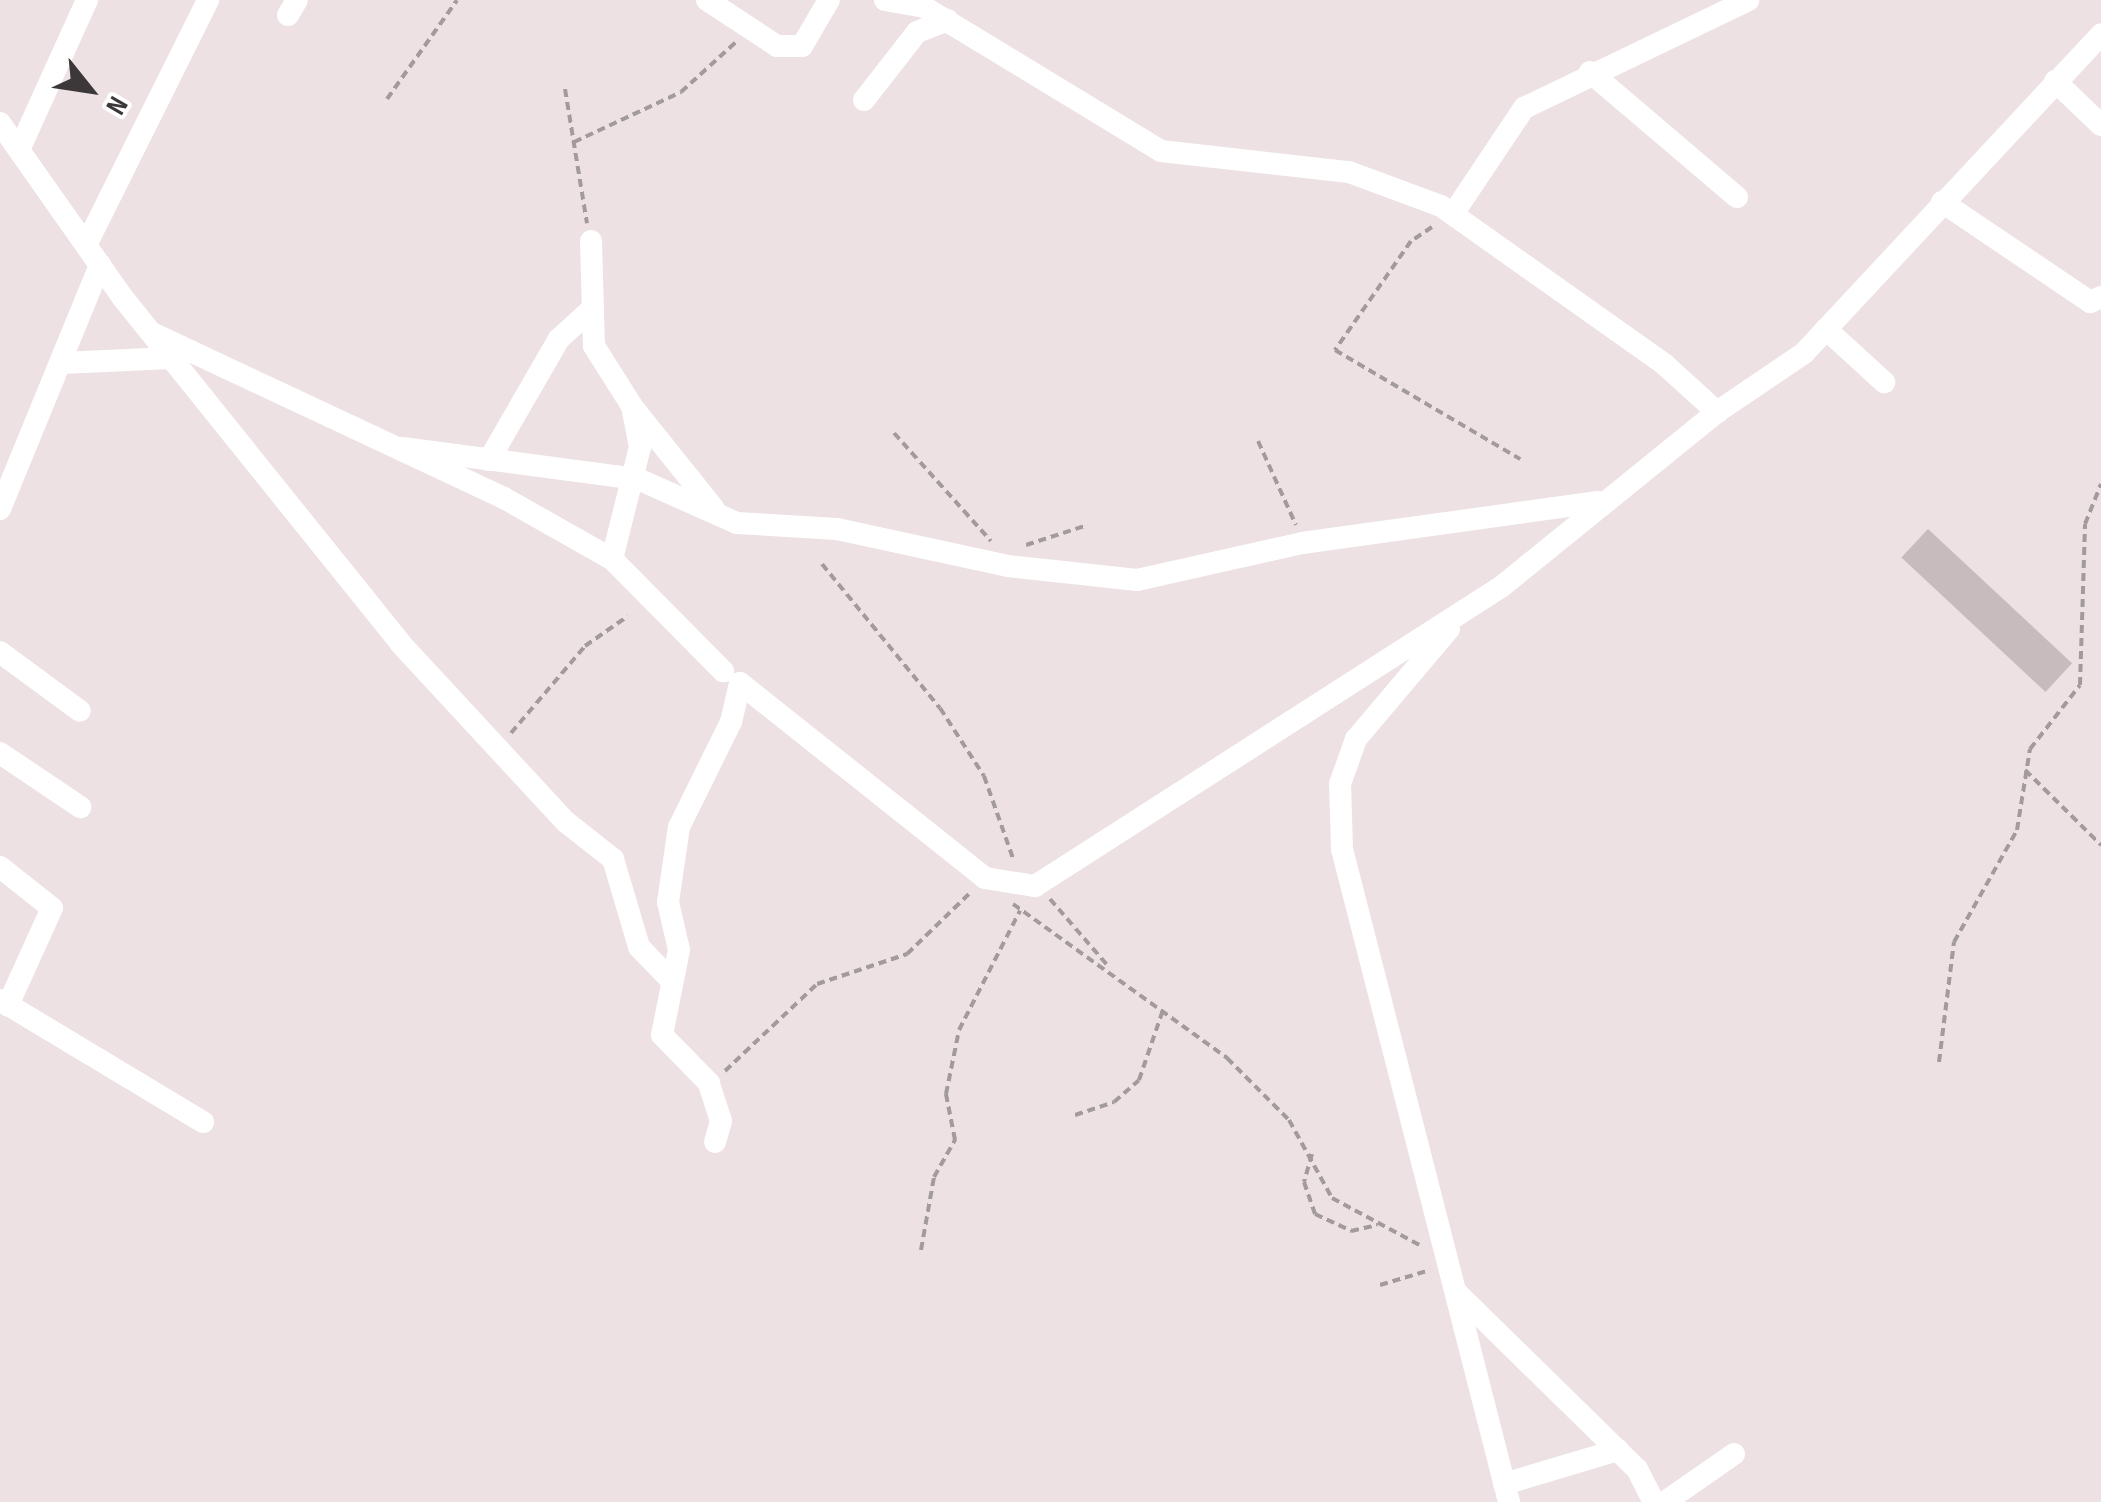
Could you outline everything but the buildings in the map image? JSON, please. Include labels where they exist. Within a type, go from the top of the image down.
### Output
[{"type":"street","points":[[19,150],[87,0]]},
{"type":"street","points":[[86,244],[208,0]]},
{"type":"street","points":[[707,0],[778,46],[802,46],[829,0]]},
{"type":"street","points":[[885,0],[919,3],[1161,151],[1349,172],[1453,214],[1664,364],[1717,412]]},
{"type":"street","points":[[1453,214],[1524,108],[1590,72],[1748,0]]},
{"type":"street","points":[[864,100],[917,32],[948,20]]},
{"type":"street","points":[[714,1142],[720,1122],[708,1083],[662,1035],[671,980],[678,827],[731,722],[740,683],[986,878],[1029,885],[1472,604],[1598,502],[1826,329],[2101,34]]},
{"type":"street","points":[[1590,72],[1737,197]]},
{"type":"street","points":[[2055,81],[2101,125]]},
{"type":"street","points":[[0,123],[151,333],[400,643],[496,745],[613,859],[639,946],[671,980]]},
{"type":"street","points":[[1942,202],[2090,302],[2101,297]]},
{"type":"street","points":[[590,241],[594,346],[632,406],[718,514]]},
{"type":"street","points":[[0,509],[100,264]]},
{"type":"street","points":[[489,460],[559,340],[593,308]]},
{"type":"street","points":[[1826,329],[1884,382]]},
{"type":"street","points":[[151,333],[402,448],[612,560],[723,671]]},
{"type":"street","points":[[60,364],[171,358]]},
{"type":"street","points":[[612,560],[638,479],[632,406]]},
{"type":"street","points":[[402,448],[638,479],[718,514],[1137,580],[1302,543],[1598,502]]},
{"type":"street","points":[[1472,604],[1383,699],[1340,784],[1342,850],[1442,1260],[1456,1292],[1506,1493],[1618,1450]]},
{"type":"street","points":[[0,652],[80,710]]},
{"type":"street","points":[[0,753],[80,807]]},
{"type":"street","points":[[0,867],[52,908],[4,1002],[203,1122]]},
{"type":"street","points":[[1456,1292],[1618,1450],[1654,1502]]},
{"type":"street","points":[[1665,1502],[1734,1454]]},
{"type":"path","points":[[388,100],[458,0]]},
{"type":"path","points":[[574,142],[682,92],[751,29]]},
{"type":"path","points":[[565,90],[590,241]]},
{"type":"path","points":[[1453,214],[1411,241],[1335,350],[1520,458]]},
{"type":"path","points":[[894,433],[1016,558],[1085,526]]},
{"type":"path","points":[[1258,442],[1302,543]]},
{"type":"path","points":[[1940,1062],[1954,942],[2017,830],[2025,770],[2054,710],[2080,685],[2085,524],[2101,484]]},
{"type":"path","points":[[822,564],[984,776],[1029,885],[1114,974]]},
{"type":"path","points":[[496,745],[585,646],[628,616]]},
{"type":"path","points":[[2025,770],[2101,845]]},
{"type":"path","points":[[708,1083],[818,984],[907,954],[986,878],[1020,911],[1114,974],[1227,1058],[1312,1154],[1332,1198],[1442,1260]]},
{"type":"path","points":[[920,1250],[934,1176],[955,1140],[946,1094],[959,1030],[1020,911]]},
{"type":"path","points":[[1075,1115],[1139,1080],[1163,1010]]},
{"type":"path","points":[[1312,1154],[1304,1182],[1315,1214],[1351,1231],[1378,1226]]},
{"type":"path","points":[[1380,1285],[1442,1260]]}]
